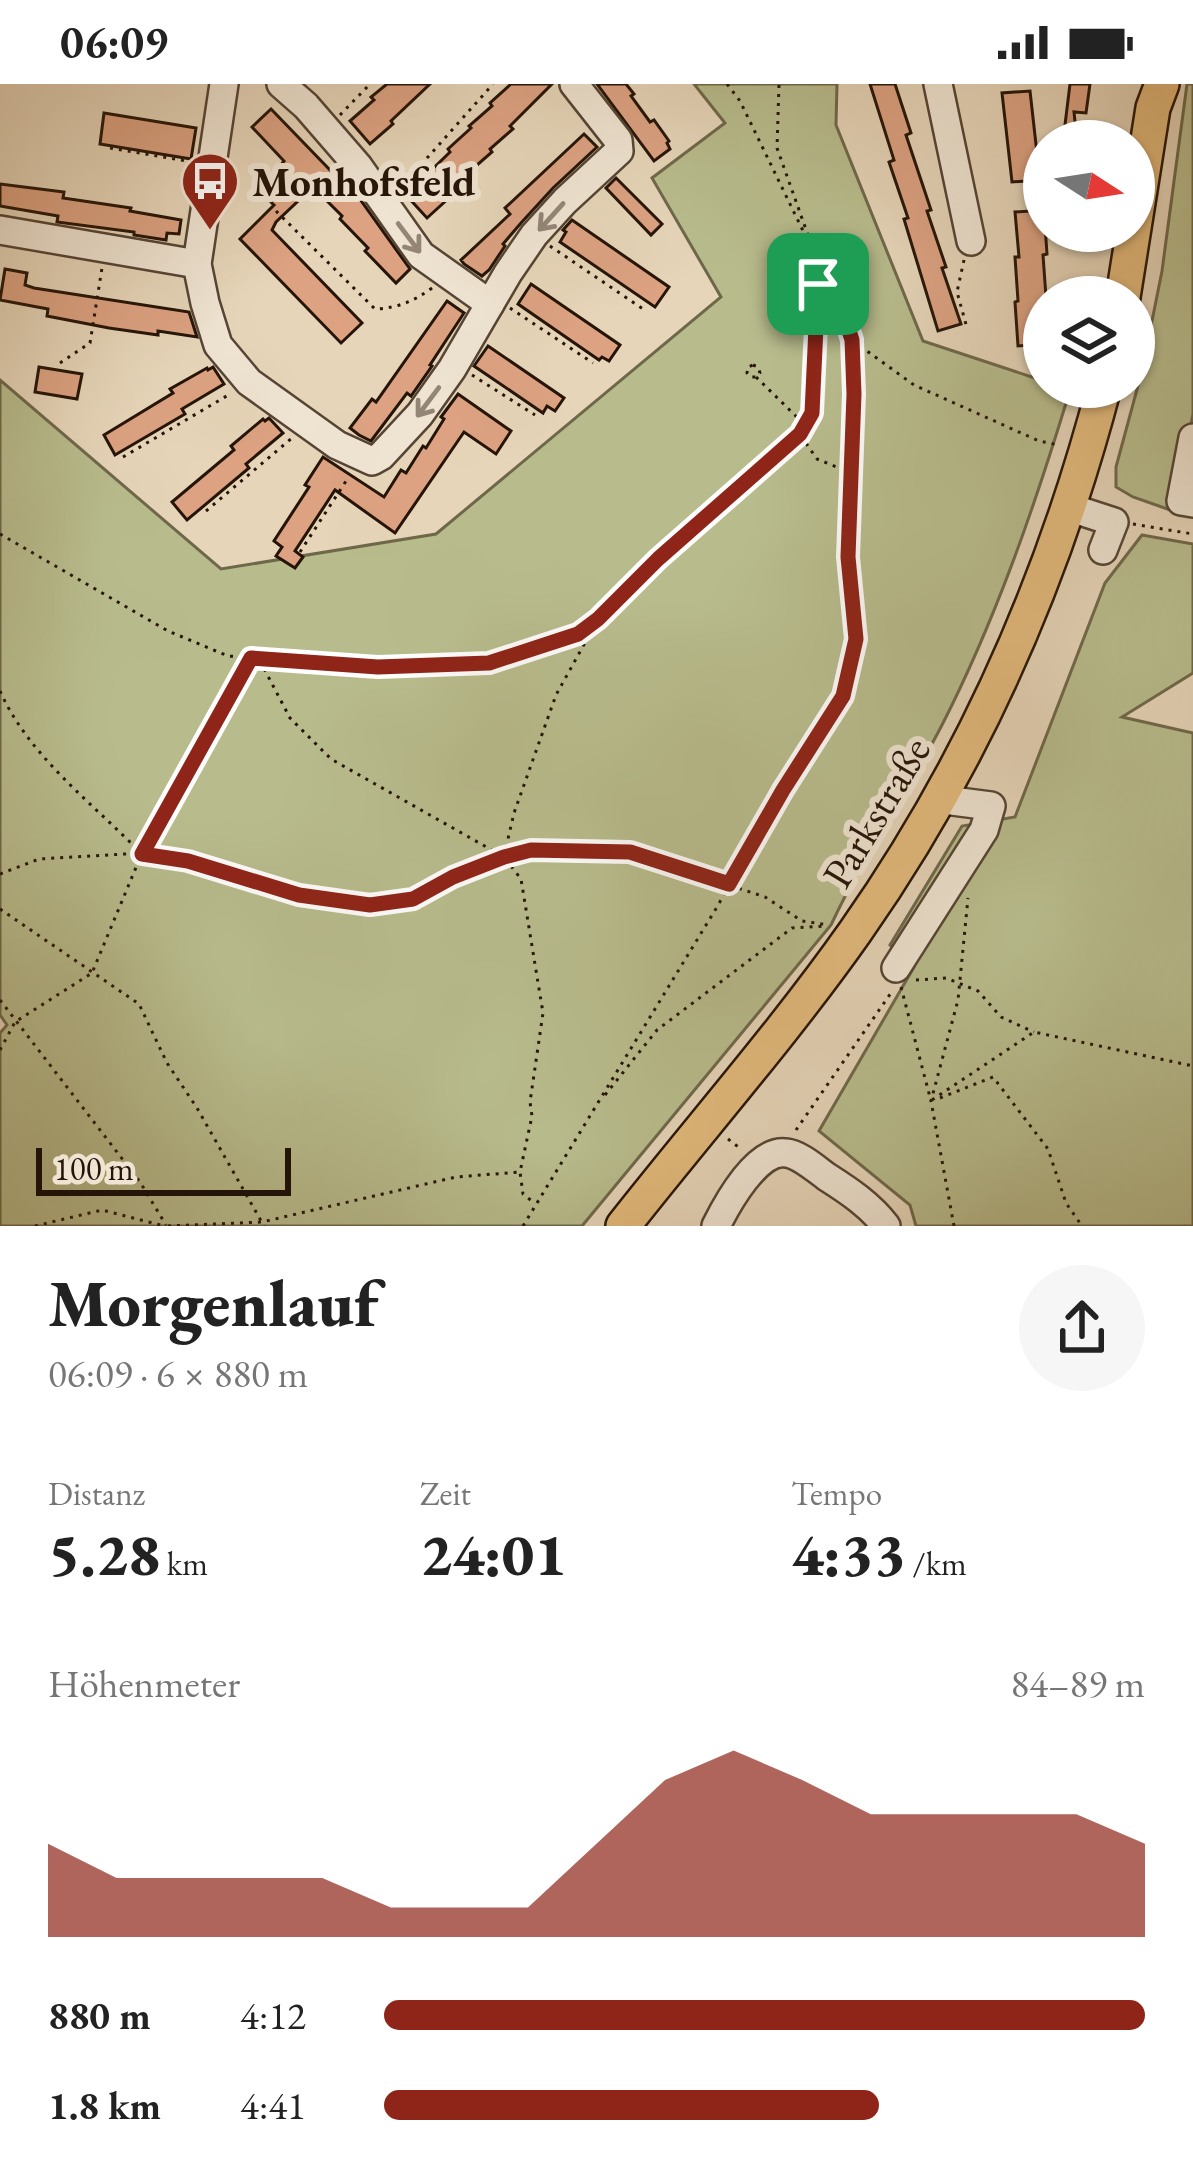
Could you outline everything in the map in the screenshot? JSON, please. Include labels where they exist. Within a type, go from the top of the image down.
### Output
[{"type":"main road","points":[[1127,276],[1155,92]]},
{"type":"main road","name":"Parkstraße","points":[[623,1226],[852,936],[940,796],[1035,599],[1098,408]]},
{"type":"street","points":[[224,84],[197,264],[218,345],[250,382],[308,425],[372,461],[420,414],[534,235],[619,152],[618,140],[574,84]]},
{"type":"street","points":[[281,84],[327,130],[421,255],[492,300]]},
{"type":"street","points":[[938,84],[971,241]]},
{"type":"street","points":[[0,230],[197,264]]},
{"type":"street","points":[[1193,438],[1180,501],[1193,503]]},
{"type":"street","points":[[1068,507],[1114,522],[1103,550]]},
{"type":"street","points":[[898,975],[984,830],[991,806],[940,796]]},
{"type":"street","points":[[716,1226],[759,1163],[790,1152],[840,1185],[886,1226]]},
{"type":"path","points":[[327,130],[370,84]]},
{"type":"path","points":[[385,205],[493,84]]},
{"type":"path","points":[[727,84],[740,101],[814,252]]},
{"type":"path","points":[[0,534],[169,632],[228,656],[378,667],[489,663],[578,634],[800,434],[812,413],[818,284],[814,252],[777,148],[779,84]]},
{"type":"path","points":[[110,148],[212,165]]},
{"type":"path","points":[[276,211],[375,309],[417,299],[448,276]]},
{"type":"path","points":[[534,235],[643,309]]},
{"type":"path","points":[[967,328],[957,292],[971,241]]},
{"type":"path","points":[[60,363],[90,343],[106,247]]},
{"type":"path","points":[[523,1226],[843,696],[856,639],[848,557],[852,340],[843,312],[818,284]]},
{"type":"path","points":[[492,300],[592,363]]},
{"type":"path","points":[[852,340],[914,385],[1039,441],[1059,445]]},
{"type":"path","points":[[455,364],[535,415]]},
{"type":"path","points":[[756,377],[806,425]]},
{"type":"path","points":[[123,457],[250,382]]},
{"type":"path","points":[[206,511],[308,425]]},
{"type":"path","points":[[800,434],[817,459],[849,472]]},
{"type":"path","points":[[300,552],[361,458]]},
{"type":"path","points":[[1114,522],[1193,534]]},
{"type":"path","points":[[504,857],[514,813],[556,695],[598,619]]},
{"type":"path","points":[[0,1050],[15,1022],[92,974],[142,854],[251,658]]},
{"type":"path","points":[[259,658],[290,718],[331,759],[504,857],[521,879],[543,1013],[532,1116],[520,1172],[524,1194],[534,1203]]},
{"type":"path","points":[[0,691],[59,774],[142,854]]},
{"type":"path","points":[[0,707],[8,708]]},
{"type":"path","points":[[0,874],[40,859],[142,854],[188,861],[299,895],[370,905],[413,899],[453,877],[531,850],[630,852],[765,897],[802,921],[831,925],[792,928],[657,1030],[596,1105]]},
{"type":"path","points":[[931,1101],[958,1000],[968,894]]},
{"type":"path","points":[[0,909],[139,1004],[167,1063],[263,1224]]},
{"type":"path","points":[[898,975],[960,983],[978,991],[1001,1017],[1034,1032],[1193,1066]]},
{"type":"path","points":[[898,975],[931,1101],[955,1226]]},
{"type":"path","points":[[784,1153],[807,1109],[898,975]]},
{"type":"path","points":[[0,1000],[140,1182],[167,1226]]},
{"type":"path","points":[[931,1101],[1034,1032]]},
{"type":"path","points":[[931,1101],[993,1077],[1048,1149],[1066,1203],[1082,1226]]},
{"type":"path","points":[[35,1226],[102,1210],[167,1226],[263,1224],[456,1177],[520,1172]]},
{"type":"green space","points":[[694,84],[837,84],[836,125],[923,341],[1023,374],[1023,408],[1064,408],[1012,565],[979,646],[942,725],[831,925],[582,1226],[0,1226],[0,1033],[7,1025],[0,1015],[0,380],[221,569],[436,534],[721,297],[652,178],[725,123]]},
{"type":"green space","points":[[1187,84],[1193,84],[1193,414],[1173,511],[1116,487],[1116,467],[1132,408],[1155,408],[1155,306]]},
{"type":"green space","points":[[1142,535],[1193,544],[1193,673],[1122,717],[1193,733],[1193,1226],[916,1226],[910,1205],[819,1131],[914,967],[890,945],[962,826],[1015,817],[1105,583]]},
{"type":"building","points":[[387,84],[430,84],[370,144],[350,121]]},
{"type":"building","points":[[511,84],[552,84],[427,218],[406,195]]},
{"type":"building","points":[[597,84],[626,84],[650,122],[654,120],[669,141],[670,149],[654,161]]},
{"type":"building","points":[[870,84],[895,84],[961,324],[938,331]]},
{"type":"building","points":[[1070,84],[1090,84],[1086,113],[1074,112],[1075,120],[1066,120]]},
{"type":"building","points":[[1030,91],[1033,120],[1023,120],[1023,181],[1012,182],[1002,93]]},
{"type":"building","points":[[271,109],[330,170],[334,167],[344,177],[410,269],[396,283],[313,187],[276,222],[272,230],[362,323],[341,343],[240,239],[274,205],[260,192],[284,161],[252,127]]},
{"type":"building","points":[[104,113],[196,128],[191,159],[100,144]]},
{"type":"building","points":[[584,134],[597,147],[521,223],[489,270],[482,276],[464,264],[461,260],[510,214],[505,208]]},
{"type":"building","points":[[616,178],[662,224],[651,235],[606,188]]},
{"type":"building","points":[[0,184],[64,192],[63,198],[181,220],[179,234],[167,233],[166,240],[57,222],[58,216],[0,206]]},
{"type":"building","points":[[1023,211],[1023,252],[1047,254],[1043,255],[1044,276],[1023,276],[1023,346],[1018,346],[1015,257],[1019,257],[1015,212]]},
{"type":"building","points":[[572,220],[669,287],[655,307],[560,242]]},
{"type":"building","points":[[5,269],[27,273],[25,285],[34,288],[189,312],[197,337],[109,328],[47,316],[48,309],[0,300]]},
{"type":"building","points":[[531,284],[620,345],[609,361],[599,360],[518,304]]},
{"type":"building","points":[[447,301],[464,313],[432,366],[371,441],[359,435],[350,428],[372,399],[376,402]]},
{"type":"building","points":[[488,346],[564,398],[555,411],[547,406],[543,413],[474,366]]},
{"type":"building","points":[[39,367],[82,374],[77,399],[35,392]]},
{"type":"building","points":[[213,367],[224,384],[182,409],[185,414],[115,455],[104,435],[173,393],[170,389]]},
{"type":"building","points":[[458,394],[511,431],[496,454],[464,432],[395,533],[335,490],[295,551],[303,557],[295,568],[276,556],[282,547],[274,541],[323,457],[384,497],[401,470],[406,473],[426,448]]},
{"type":"building","points":[[269,418],[283,433],[187,520],[172,502],[234,450],[231,446]]},
{"type":"place","name":"Monhofsfeld","points":[[210,232]]},
{"type":"route","points":[[818,284],[843,312],[852,340],[848,557],[856,639],[843,696],[729,884],[630,852],[531,850],[453,877],[413,899],[370,905],[299,895],[188,861],[142,854],[251,658],[378,667],[489,663],[578,634],[598,619],[658,559],[800,434],[812,413],[818,284]]}]
